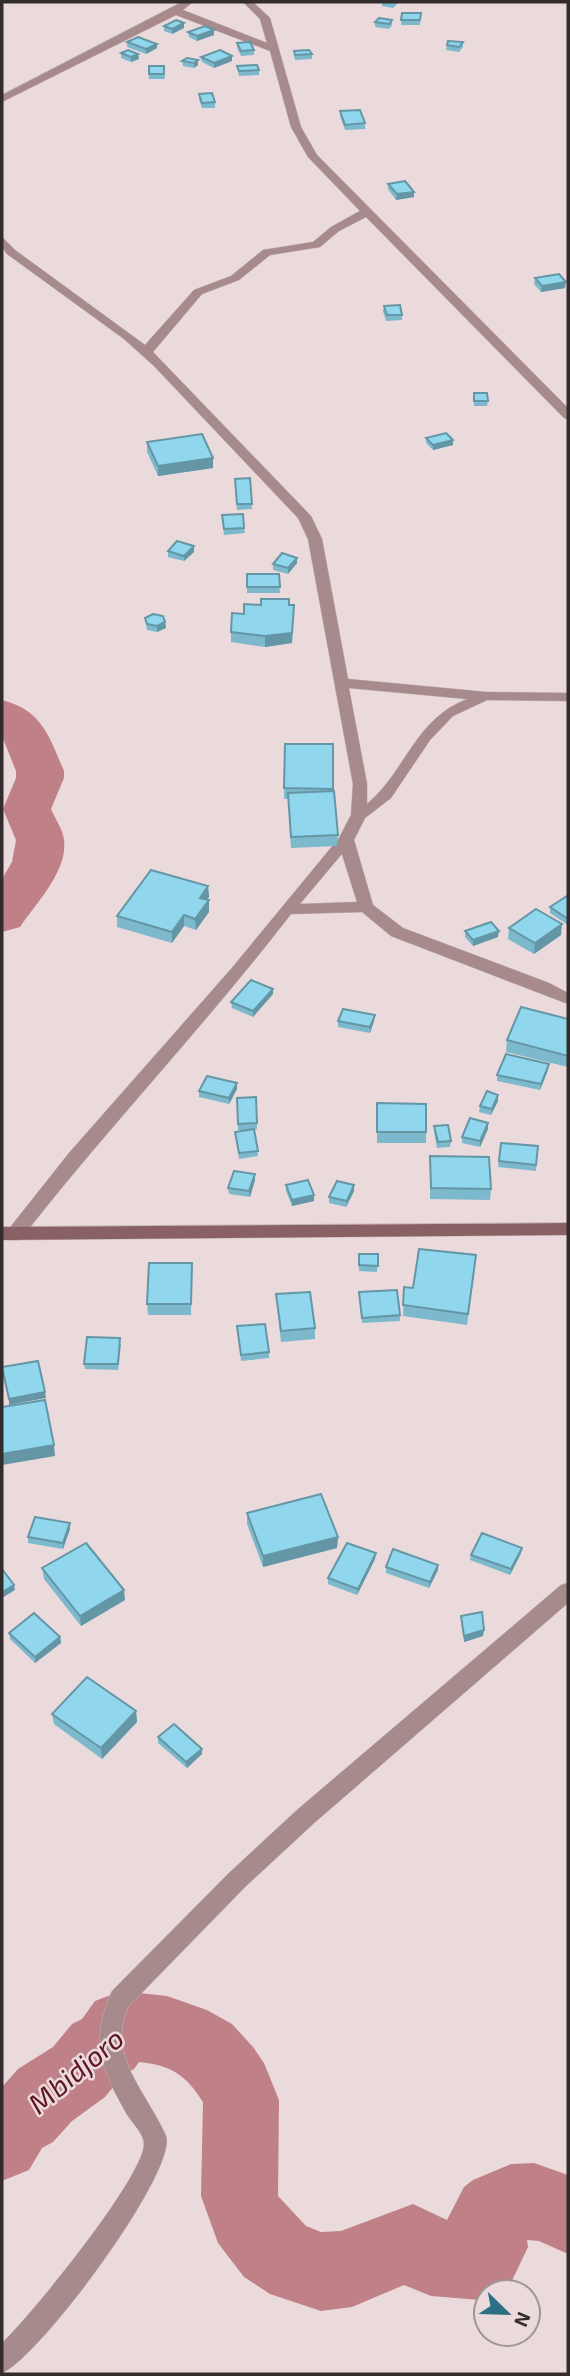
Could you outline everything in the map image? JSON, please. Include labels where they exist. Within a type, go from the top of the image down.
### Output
[{"type":"street","points":[[2,99],[188,2]]},
{"type":"street","points":[[248,2],[265,18],[296,127],[313,157],[568,415]]},
{"type":"street","points":[[176,10],[275,50]]},
{"type":"street","points":[[146,352],[198,292],[235,278],[267,252],[316,245],[335,229],[366,212]]},
{"type":"street","points":[[2,240],[11,252],[128,336],[146,352],[304,516],[315,539],[342,683],[351,749],[360,784],[359,815],[346,840],[237,973],[8,1234]]},
{"type":"street","points":[[342,683],[486,696],[568,697]]},
{"type":"street","points":[[359,815],[380,801],[446,714],[486,696]]},
{"type":"street","points":[[346,840],[366,907],[397,932],[568,999]]},
{"type":"street","points":[[287,909],[366,907]]},
{"type":"street","points":[[8,1234],[568,1229]]},
{"type":"street","points":[[2,2360],[33,2329],[96,2247],[144,2176],[154,2156],[156,2145],[153,2133],[121,2081],[110,2041],[110,2014],[120,1999],[237,1880],[305,1817],[568,1591]]},
{"type":"building","points":[[402,13],[421,13],[420,20],[401,20]]},
{"type":"building","points":[[379,18],[392,20],[389,24],[375,22]]},
{"type":"building","points":[[176,20],[184,23],[172,29],[164,26]]},
{"type":"building","points":[[205,26],[214,30],[197,36],[188,32]]},
{"type":"building","points":[[138,37],[157,44],[146,49],[127,42]]},
{"type":"building","points":[[448,41],[463,42],[459,47],[447,45]]},
{"type":"building","points":[[250,42],[254,50],[241,51],[237,43]]},
{"type":"building","points":[[128,50],[138,54],[131,57],[121,53]]},
{"type":"building","points":[[220,50],[232,56],[214,63],[201,57]]},
{"type":"building","points":[[309,50],[312,54],[295,55],[294,51]]},
{"type":"building","points":[[187,58],[198,60],[194,63],[182,61]]},
{"type":"building","points":[[257,65],[259,70],[239,71],[237,66]]},
{"type":"building","points":[[149,66],[164,66],[164,74],[149,74]]},
{"type":"building","points":[[212,93],[215,102],[202,103],[199,94]]},
{"type":"building","points":[[360,110],[365,123],[345,125],[340,111]]},
{"type":"building","points":[[405,181],[414,192],[397,194],[388,184]]},
{"type":"building","points":[[559,274],[566,282],[542,286],[535,278]]},
{"type":"building","points":[[400,305],[402,315],[387,315],[384,306]]},
{"type":"building","points":[[474,393],[487,393],[488,401],[474,401]]},
{"type":"building","points":[[446,433],[453,440],[433,445],[426,438]]},
{"type":"building","points":[[202,434],[213,458],[158,466],[147,442]]},
{"type":"building","points":[[250,478],[252,504],[237,504],[235,479]]},
{"type":"building","points":[[243,514],[244,528],[224,529],[222,515]]},
{"type":"building","points":[[177,541],[194,546],[184,556],[168,551]]},
{"type":"building","points":[[282,553],[297,558],[288,568],[273,564]]},
{"type":"building","points":[[247,574],[279,574],[280,587],[247,587]]},
{"type":"building","points":[[261,599],[289,599],[289,605],[294,605],[292,633],[265,636],[231,632],[232,613],[244,614],[244,604],[261,605]]},
{"type":"building","points":[[153,614],[163,616],[165,622],[157,626],[147,624],[145,618]]},
{"type":"building","points":[[285,744],[333,744],[333,789],[284,788]]},
{"type":"building","points":[[334,791],[338,835],[291,837],[288,793]]},
{"type":"building","points":[[151,870],[208,886],[200,898],[209,900],[195,919],[184,915],[172,932],[117,916]]},
{"type":"building","points":[[568,897],[568,919],[550,907]]},
{"type":"building","points":[[536,909],[562,924],[535,943],[509,928]]},
{"type":"building","points":[[491,922],[499,931],[473,940],[465,931]]},
{"type":"building","points":[[251,980],[273,989],[253,1011],[231,1002]]},
{"type":"building","points":[[521,1007],[568,1019],[568,1056],[507,1040]]},
{"type":"building","points":[[343,1009],[375,1015],[370,1027],[338,1021]]},
{"type":"building","points":[[506,1054],[549,1064],[541,1084],[497,1075]]},
{"type":"building","points":[[207,1076],[237,1083],[229,1098],[199,1091]]},
{"type":"building","points":[[487,1091],[498,1095],[492,1109],[480,1106]]},
{"type":"building","points":[[256,1097],[257,1123],[238,1124],[237,1098]]},
{"type":"building","points":[[377,1103],[426,1104],[426,1132],[377,1132]]},
{"type":"building","points":[[470,1118],[488,1123],[480,1141],[462,1137]]},
{"type":"building","points":[[448,1125],[451,1141],[438,1142],[434,1126]]},
{"type":"building","points":[[254,1129],[258,1151],[239,1153],[235,1132]]},
{"type":"building","points":[[501,1143],[538,1146],[536,1165],[499,1161]]},
{"type":"building","points":[[430,1156],[489,1157],[491,1189],[431,1188]]},
{"type":"building","points":[[234,1171],[255,1174],[249,1191],[228,1188]]},
{"type":"building","points":[[308,1180],[314,1195],[292,1200],[286,1185]]},
{"type":"building","points":[[337,1181],[354,1185],[347,1201],[329,1197]]},
{"type":"building","points":[[419,1249],[476,1255],[468,1314],[403,1305],[404,1287],[413,1288]]},
{"type":"building","points":[[359,1254],[378,1254],[378,1266],[359,1265]]},
{"type":"building","points":[[149,1263],[192,1263],[191,1304],[147,1304]]},
{"type":"building","points":[[397,1290],[400,1315],[362,1318],[359,1292]]},
{"type":"building","points":[[310,1292],[315,1328],[281,1331],[276,1294]]},
{"type":"building","points":[[265,1324],[269,1352],[241,1355],[237,1326]]},
{"type":"building","points":[[87,1337],[120,1338],[118,1364],[84,1364]]},
{"type":"building","points":[[38,1361],[45,1392],[9,1399],[2,1367]]},
{"type":"building","points":[[45,1400],[54,1445],[2,1454],[2,1407]]},
{"type":"building","points":[[321,1494],[338,1537],[263,1556],[247,1513]]},
{"type":"building","points":[[35,1517],[70,1523],[63,1543],[28,1537]]},
{"type":"building","points":[[482,1533],[522,1548],[511,1569],[471,1555]]},
{"type":"building","points":[[86,1543],[124,1590],[80,1616],[42,1568]]},
{"type":"building","points":[[347,1543],[376,1553],[358,1589],[328,1578]]},
{"type":"building","points":[[393,1549],[438,1565],[430,1582],[386,1567]]},
{"type":"building","points":[[2,1569],[14,1585],[2,1592]]},
{"type":"building","points":[[482,1612],[484,1630],[464,1636],[461,1616]]},
{"type":"building","points":[[34,1613],[60,1637],[35,1657],[9,1633]]},
{"type":"building","points":[[87,1677],[136,1711],[101,1748],[52,1714]]},
{"type":"building","points":[[174,1724],[202,1749],[186,1762],[158,1737]]},
{"type":"waterway","name":"Mbidjoro","points":[[2,714],[23,730],[40,771],[40,778],[27,809],[39,836],[40,852],[32,871],[2,916]]},
{"type":"waterway","name":"Mbidjoro","points":[[2,2144],[15,2122],[26,2116],[45,2095],[79,2072],[98,2049],[108,2044],[121,2026],[137,2026],[167,2031],[193,2041],[217,2059],[236,2085],[241,2105],[238,2185],[242,2206],[264,2241],[278,2254],[298,2266],[321,2272],[352,2268],[413,2243],[431,2257],[480,2261],[489,2247],[484,2226],[500,2207],[522,2201],[534,2202],[568,2215]]}]
